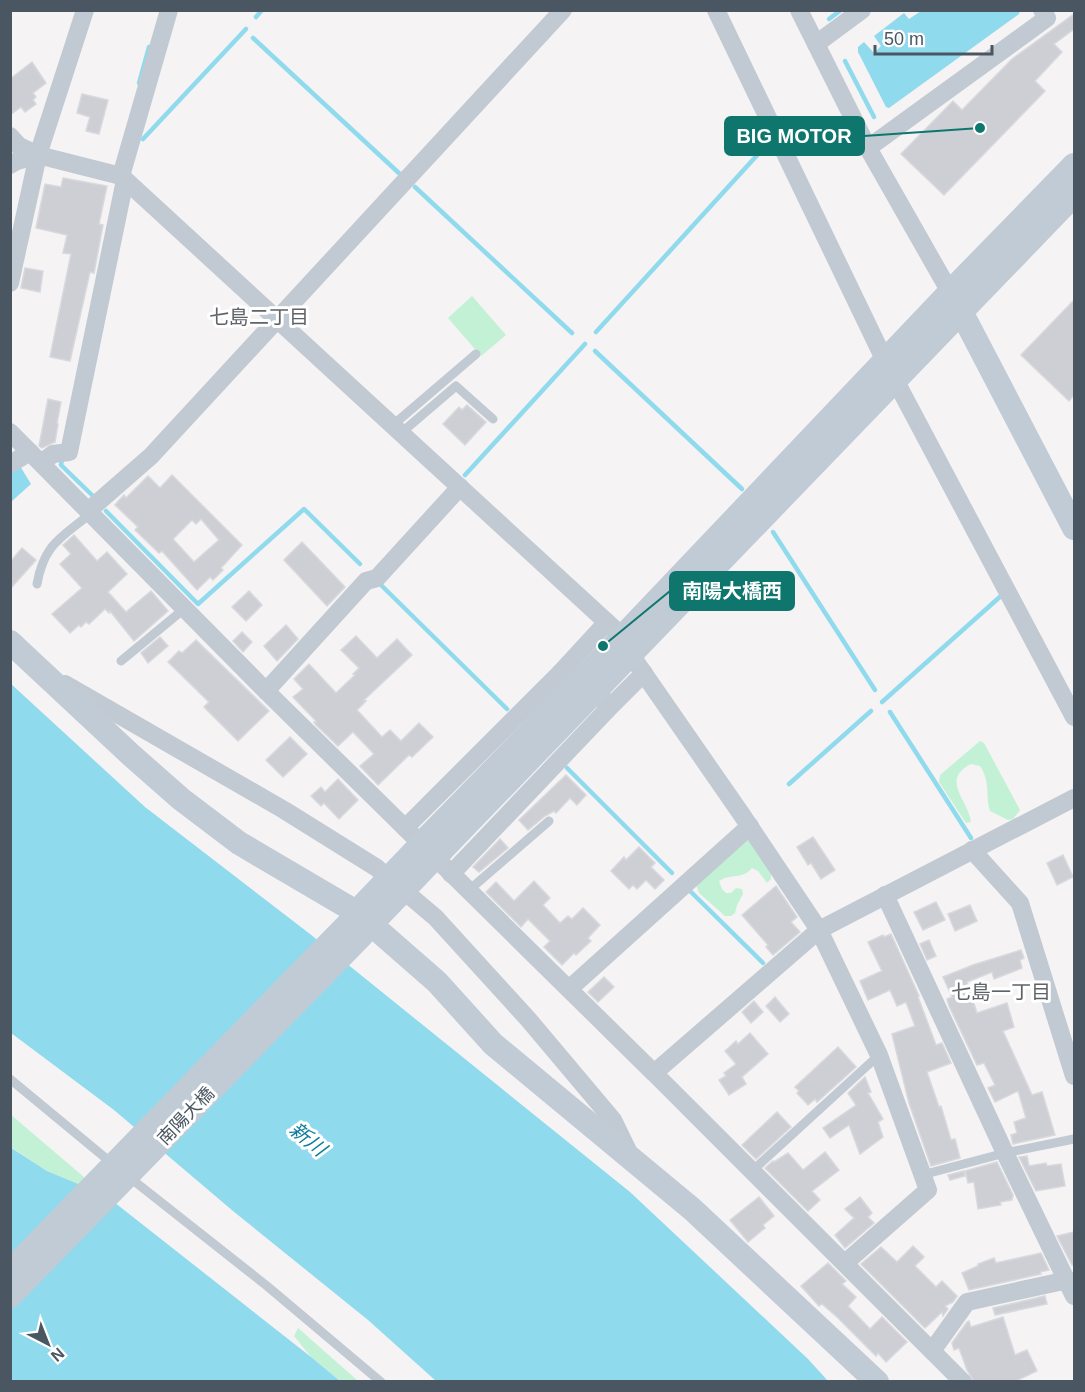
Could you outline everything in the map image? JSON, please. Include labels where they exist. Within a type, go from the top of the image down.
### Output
[{"type":"street","points":[[10,283],[38,155],[86,10]]},
{"type":"street","points":[[10,464],[69,452],[123,178],[170,10]]},
{"type":"street","points":[[89,512],[151,456],[563,10]]},
{"type":"street","points":[[716,10],[891,371],[1074,717]]},
{"type":"street","points":[[799,10],[868,148],[962,313],[1073,520]]},
{"type":"street","points":[[816,44],[862,10]]},
{"type":"street","points":[[868,148],[1047,18],[1042,10]]},
{"type":"street","points":[[10,136],[19,146],[38,155],[123,178],[456,483],[626,647],[819,930],[879,1055],[928,1190],[844,1263]]},
{"type":"street","points":[[10,165],[38,155]]},
{"type":"street","points":[[891,371],[950,292],[1074,165]]},
{"type":"street","points":[[451,874],[599,690],[626,647],[891,371],[962,313],[1074,195]]},
{"type":"street","points":[[10,432],[266,692],[654,1073],[963,1382]]},
{"type":"street","points":[[266,692],[366,581],[377,578],[456,483]]},
{"type":"street","points":[[10,642],[181,799],[239,843],[364,919],[437,982],[493,1044],[692,1209],[877,1382]]},
{"type":"street","points":[[405,828],[560,673],[626,647]]},
{"type":"street","points":[[364,919],[435,844],[599,690],[626,647]]},
{"type":"street","points":[[42,672],[284,810],[377,868],[435,917],[528,1019],[614,1120],[632,1160]]},
{"type":"street","points":[[560,673],[599,690]]},
{"type":"street","points":[[654,1073],[819,930],[1074,798]]},
{"type":"street","points":[[569,989],[750,826]]},
{"type":"street","points":[[972,850],[1020,903],[1074,1076]]},
{"type":"street","points":[[885,895],[1005,1153],[1072,1285],[967,1302],[932,1350]]},
{"type":"street","name":"南陽大橋","points":[[10,1271],[364,919]]},
{"type":"street","name":"南陽大橋","points":[[10,1296],[364,919]]},
{"type":"lane","points":[[397,429],[476,354]]},
{"type":"lane","points":[[397,429],[456,386],[493,419]]},
{"type":"lane","points":[[38,584],[41,564],[49,548],[89,512]]},
{"type":"lane","points":[[121,661],[184,609]]},
{"type":"lane","points":[[468,891],[549,821]]},
{"type":"lane","points":[[752,1171],[879,1055]]},
{"type":"lane","points":[[10,1079],[124,1174],[267,1286],[381,1382]]},
{"type":"lane","points":[[922,1175],[1005,1153],[1074,1139]]},
{"type":"green space","points":[[472,296],[506,335],[481,356],[448,318]]},
{"type":"green space","points":[[980,741],[984,743],[1020,810],[1013,819],[1008,820],[990,811],[986,778],[980,766],[971,764],[962,770],[957,783],[971,822],[966,823],[939,782],[940,775]]},
{"type":"green space","points":[[749,840],[771,874],[771,879],[767,883],[758,871],[752,868],[744,874],[719,881],[726,893],[731,893],[736,888],[742,889],[743,894],[735,913],[725,916],[699,893],[696,884],[743,842]]},
{"type":"green space","points":[[10,1114],[105,1195],[47,1171],[11,1147]]},
{"type":"green space","points":[[298,1328],[358,1381],[340,1381],[311,1357],[294,1336]]},
{"type":"water","points":[[921,11],[1020,11],[1019,14],[889,108],[886,107],[858,52],[858,47],[864,42],[874,53],[881,46],[874,36],[904,13],[909,19]]},
{"type":"water","points":[[20,466],[31,484],[11,502],[11,472]]},
{"type":"water","name":"新川","points":[[10,683],[145,807],[310,934],[630,1192],[808,1359],[828,1381],[436,1381],[368,1320],[233,1211],[114,1110],[11,1033]]},
{"type":"water","points":[[10,1147],[47,1171],[105,1195],[340,1381],[11,1381]]},
{"type":"building","points":[[1074,14],[1074,29],[1054,44],[1062,52],[1035,81],[1045,91],[944,195],[901,154],[953,101],[962,110],[1012,59]]},
{"type":"building","points":[[32,62],[46,83],[33,93],[36,97],[33,100],[36,104],[25,112],[21,107],[10,115],[10,79]]},
{"type":"building","points":[[82,94],[108,100],[99,134],[86,131],[90,117],[77,113]]},
{"type":"building","points":[[63,178],[107,186],[99,224],[103,225],[94,273],[90,272],[70,361],[50,357],[71,254],[63,253],[67,235],[36,228],[45,184],[61,187]]},
{"type":"building","points":[[25,268],[43,271],[40,292],[21,288]]},
{"type":"building","points":[[1074,300],[1074,395],[1069,401],[1021,355]]},
{"type":"building","points":[[48,399],[61,402],[55,442],[42,448],[39,446]]},
{"type":"building","points":[[467,405],[486,422],[465,445],[443,424],[459,407],[462,410]]},
{"type":"building","points":[[172,475],[242,545],[213,580],[210,577],[197,590],[162,551],[159,553],[135,530],[138,527],[115,505],[124,495],[126,498],[148,476],[160,488]],"holes":[[[201,519],[219,540],[194,562],[173,539],[192,520],[196,524]]]},
{"type":"building","points":[[74,535],[97,561],[107,552],[127,574],[108,592],[126,612],[151,591],[168,611],[134,641],[110,611],[109,613],[105,609],[89,624],[86,622],[81,627],[79,625],[70,633],[52,614],[82,588],[60,564],[71,554],[63,545]]},
{"type":"building","points":[[302,542],[345,587],[327,606],[284,560]]},
{"type":"building","points":[[22,548],[36,560],[10,589],[10,562]]},
{"type":"building","points":[[249,591],[262,605],[246,621],[232,607]]},
{"type":"building","points":[[286,625],[298,639],[277,661],[264,646]]},
{"type":"building","points":[[242,632],[252,642],[243,652],[233,641]]},
{"type":"building","points":[[356,636],[377,658],[397,639],[412,655],[364,700],[366,701],[357,710],[382,737],[390,730],[401,741],[419,723],[433,737],[412,757],[409,755],[378,785],[360,766],[374,754],[353,732],[338,746],[316,725],[314,722],[316,721],[293,697],[303,689],[294,679],[309,664],[336,693],[355,675],[353,674],[359,668],[341,650]]},
{"type":"building","points":[[160,637],[168,646],[148,663],[141,653]]},
{"type":"building","points":[[196,640],[269,711],[238,741],[204,707],[209,702],[168,662],[179,651],[182,653]]},
{"type":"building","points":[[290,737],[307,754],[283,777],[266,760]]},
{"type":"building","points":[[566,775],[586,795],[577,805],[570,798],[556,813],[554,811],[545,816],[528,830],[519,820]]},
{"type":"building","points":[[338,779],[358,800],[339,819],[324,803],[321,806],[311,796],[321,787],[325,792]]},
{"type":"building","points":[[813,837],[835,870],[821,879],[811,863],[808,865],[797,847]]},
{"type":"building","points":[[500,839],[508,848],[479,872],[473,867]]},
{"type":"building","points":[[639,847],[655,863],[651,867],[664,880],[655,889],[646,880],[637,889],[633,885],[629,889],[611,871],[624,857],[626,860]]},
{"type":"building","points":[[1063,855],[1073,877],[1057,885],[1047,863]]},
{"type":"building","points":[[534,881],[550,898],[543,905],[560,923],[568,916],[572,919],[583,908],[600,925],[588,938],[591,941],[562,965],[544,947],[550,941],[528,919],[521,927],[486,892],[496,882],[514,901]]},
{"type":"building","points":[[776,886],[797,917],[791,922],[800,932],[773,955],[766,947],[768,945],[742,915]]},
{"type":"building","points":[[936,902],[945,920],[923,930],[914,912]]},
{"type":"building","points":[[970,905],[977,921],[955,931],[948,914]]},
{"type":"building","points":[[891,934],[919,996],[936,1045],[942,1043],[951,1063],[927,1072],[939,1107],[941,1106],[951,1140],[955,1139],[960,1158],[931,1166],[909,1103],[892,1034],[915,1026],[906,1002],[897,1006],[890,990],[868,1000],[860,981],[882,971],[868,942]]},
{"type":"building","points":[[929,940],[936,956],[927,960],[920,944]]},
{"type":"building","points":[[1021,950],[1024,958],[1020,960],[1022,968],[994,979],[992,972],[967,982],[977,1013],[1007,1003],[1014,1027],[1003,1031],[1032,1095],[1042,1092],[1055,1135],[1013,1144],[1011,1135],[1017,1133],[1014,1122],[1026,1118],[1018,1091],[995,1102],[988,1088],[995,1085],[984,1063],[977,1065],[949,1006],[947,999],[952,997],[943,977]]},
{"type":"building","points":[[604,977],[614,987],[598,1002],[588,992]]},
{"type":"building","points":[[775,997],[789,1014],[780,1022],[766,1006]]},
{"type":"building","points":[[754,1001],[763,1012],[751,1023],[742,1012]]},
{"type":"building","points":[[750,1033],[768,1054],[742,1077],[746,1084],[729,1095],[719,1080],[726,1076],[724,1073],[736,1064],[725,1051],[736,1041],[738,1044]]},
{"type":"building","points":[[838,1047],[856,1067],[817,1102],[815,1099],[808,1105],[797,1093],[799,1091],[795,1087]]},
{"type":"building","points":[[865,1077],[871,1092],[868,1093],[883,1119],[878,1122],[883,1137],[860,1154],[849,1125],[830,1138],[823,1128],[856,1105],[848,1093]]},
{"type":"building","points":[[777,1112],[791,1127],[756,1159],[742,1145]]},
{"type":"building","points":[[825,1152],[839,1170],[812,1191],[820,1200],[808,1211],[765,1168],[788,1153],[803,1170]]},
{"type":"building","points":[[1027,1156],[1029,1166],[1046,1163],[1047,1166],[1061,1164],[1065,1186],[1036,1191],[1019,1157]]},
{"type":"building","points":[[997,1162],[1013,1195],[1012,1200],[1000,1202],[1001,1205],[978,1209],[974,1182],[968,1183],[965,1171]]},
{"type":"building","points":[[964,1171],[965,1176],[950,1180],[948,1175]]},
{"type":"building","points":[[759,1197],[774,1216],[763,1225],[765,1228],[748,1242],[730,1220]]},
{"type":"building","points":[[860,1197],[872,1213],[868,1217],[874,1223],[845,1248],[835,1235],[854,1218],[845,1209]]},
{"type":"building","points":[[1074,1232],[1074,1265],[1072,1265],[1057,1236]]},
{"type":"building","points":[[913,1246],[924,1257],[915,1266],[936,1287],[942,1281],[957,1296],[953,1302],[945,1306],[948,1309],[943,1316],[942,1312],[925,1328],[861,1264],[881,1247],[897,1262]]},
{"type":"building","points":[[1041,1253],[1049,1270],[1040,1272],[1041,1274],[969,1290],[962,1273],[994,1258],[996,1263]]},
{"type":"building","points":[[828,1263],[846,1281],[842,1284],[856,1297],[848,1306],[870,1329],[882,1317],[907,1342],[886,1362],[878,1353],[876,1356],[822,1304],[819,1306],[801,1286]]},
{"type":"building","points":[[1045,1296],[1047,1304],[995,1315],[993,1308]]},
{"type":"building","points":[[1003,1317],[1015,1355],[1027,1350],[1037,1371],[1014,1382],[974,1382],[959,1348],[954,1350],[952,1343],[967,1322],[969,1321],[971,1327]]},
{"type":"waterway","points":[[256,17],[262,10]]},
{"type":"waterway","points":[[829,19],[841,10]]},
{"type":"waterway","points":[[143,139],[246,29]]},
{"type":"waterway","points":[[253,38],[401,175]]},
{"type":"waterway","points":[[139,83],[149,47]]},
{"type":"waterway","points":[[845,61],[874,117]]},
{"type":"waterway","points":[[596,332],[771,140]]},
{"type":"waterway","points":[[415,187],[572,333]]},
{"type":"waterway","points":[[465,475],[585,344]]},
{"type":"waterway","points":[[595,351],[742,489]]},
{"type":"waterway","points":[[62,459],[61,465],[93,496]]},
{"type":"waterway","points":[[106,511],[198,604],[304,509],[360,564]]},
{"type":"waterway","points":[[773,532],[875,690]]},
{"type":"waterway","points":[[381,585],[507,709]]},
{"type":"waterway","points":[[882,702],[1002,595]]},
{"type":"waterway","points":[[789,784],[871,711]]},
{"type":"waterway","points":[[890,712],[971,838]]},
{"type":"waterway","points":[[567,768],[672,873]]},
{"type":"waterway","points":[[688,889],[763,963]]},
{"type":"place","name":"BIG MOTOR","points":[[980,128]]},
{"type":"place","name":"南陽大橋西","points":[[603,646]]},
{"type":"district","name":"七島二丁目","points":[[259,317]]},
{"type":"district","name":"七島一丁目","points":[[1001,992]]}]
